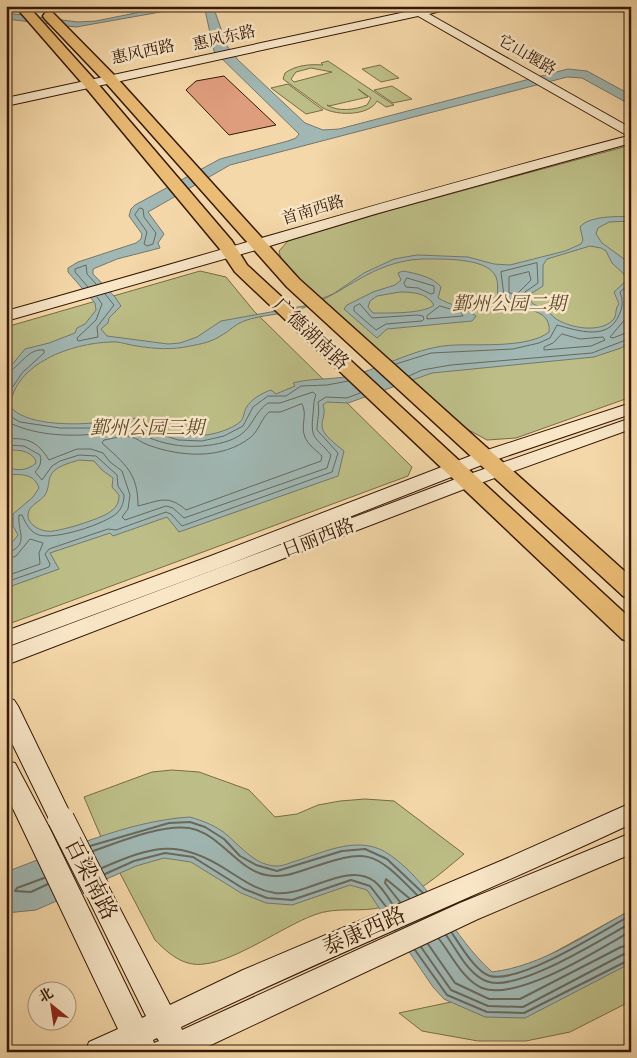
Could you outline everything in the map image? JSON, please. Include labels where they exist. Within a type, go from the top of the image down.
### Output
[{"type":"main road","name":"广德湖南路","points":[[21,6],[89,82],[233,255],[425,442],[631,633]]},
{"type":"main road","name":"广德湖南路","points":[[40,6],[109,78],[204,186],[300,290],[631,590]]},
{"type":"main road","name":"惠风东路","points":[[6,102],[421,9],[449,6]]},
{"type":"main road","name":"它山堰路","points":[[421,9],[630,132]]},
{"type":"main road","points":[[6,98],[89,82]]},
{"type":"main road","name":"首南西路","points":[[6,316],[233,255],[255,242],[370,211],[630,132]]},
{"type":"main road","name":"首南西路","points":[[6,306],[233,255]]},
{"type":"main road","points":[[492,464],[631,408]]},
{"type":"main road","name":"日丽西路","points":[[6,640],[215,562],[492,464],[631,423]]},
{"type":"main road","name":"日丽西路","points":[[6,657],[461,475]]},
{"type":"main road","name":"百梁南路","points":[[6,706],[163,1022],[173,1050]]},
{"type":"main road","name":"百梁南路","points":[[6,770],[72,900],[140,1043]]},
{"type":"main road","name":"泰康西路","points":[[173,1050],[397,931],[461,901],[512,868],[631,813]]},
{"type":"main road","name":"泰康西路","points":[[461,901],[565,872],[631,843]]},
{"type":"main road","name":"泰康西路","points":[[99,1052],[140,1043],[163,1022],[253,979],[397,931]]},
{"type":"street","points":[[616,6],[631,13]]},
{"type":"green space","points":[[328,61],[394,105],[386,107],[377,101],[367,110],[360,112],[344,113],[329,111],[283,79],[285,73],[294,68],[308,65],[323,65],[321,63]],"holes":[[[311,68],[332,72],[294,82],[291,79],[296,72]],[[358,89],[371,98],[367,105],[347,110],[329,106],[368,97]]]},
{"type":"green space","points":[[380,65],[399,78],[381,82],[362,69]]},
{"type":"green space","points":[[288,84],[323,110],[306,114],[271,88]]},
{"type":"green space","points":[[392,86],[412,99],[393,103],[374,90]]},
{"type":"green space","name":"鄞州公园二期","points":[[631,145],[631,397],[516,438],[487,440],[465,428],[282,264],[279,251],[288,241],[391,210]]},
{"type":"green space","name":"鄞州公园三期","points":[[200,271],[226,277],[254,311],[412,467],[408,476],[6,625],[6,327]]},
{"type":"green space","points":[[172,770],[199,772],[249,790],[275,817],[297,814],[318,805],[340,801],[365,799],[394,801],[464,854],[426,885],[394,903],[375,909],[322,912],[301,920],[217,962],[204,964],[189,963],[171,954],[155,940],[101,837],[84,797],[152,772]]},
{"type":"green space","points":[[631,910],[631,1001],[570,1032],[526,1041],[478,1041],[422,1031],[399,1013],[451,1002],[510,970],[542,959]]},
{"type":"water","points":[[170,6],[213,6],[227,46],[238,60],[305,123],[323,130],[339,129],[568,69],[587,71],[631,95],[631,105],[582,78],[567,77],[230,165],[148,212],[164,234],[158,243],[160,248],[117,259],[93,269],[93,274],[121,306],[101,329],[107,336],[168,344],[180,343],[197,337],[221,321],[304,306],[333,294],[364,273],[394,259],[417,255],[468,257],[494,264],[510,265],[565,251],[581,244],[583,240],[580,227],[584,223],[596,219],[631,217],[631,221],[609,222],[598,228],[596,234],[602,243],[631,264],[631,341],[621,348],[594,357],[432,373],[348,403],[327,402],[323,405],[322,426],[324,433],[344,451],[338,476],[179,532],[167,517],[113,536],[110,533],[50,553],[59,569],[6,588],[6,550],[18,535],[13,526],[13,514],[33,497],[39,488],[34,479],[30,477],[6,475],[6,467],[22,470],[36,463],[35,459],[26,452],[18,450],[6,451],[6,370],[25,349],[49,343],[75,333],[77,328],[85,324],[96,310],[95,303],[68,272],[68,268],[78,262],[136,243],[141,239],[142,234],[129,216],[131,209],[135,205],[220,159],[288,141],[296,138],[299,134],[214,51],[205,10],[193,7],[183,8],[76,27],[6,19],[6,13],[78,22],[96,21]],"holes":[[[590,246],[606,251],[612,263],[627,277],[627,280],[614,292],[619,304],[614,319],[606,325],[584,328],[569,325],[556,319],[547,311],[535,305],[529,298],[529,295],[543,286],[543,265],[547,259]],[[451,259],[463,260],[484,266],[491,270],[496,277],[498,296],[502,302],[539,313],[545,317],[549,332],[530,341],[517,343],[442,346],[415,353],[350,376],[293,383],[295,386],[276,394],[271,390],[260,395],[248,405],[242,419],[235,426],[208,435],[176,434],[131,418],[84,424],[61,424],[26,417],[16,412],[10,406],[14,391],[22,378],[34,367],[63,351],[96,343],[117,342],[164,349],[210,341],[244,321],[303,308],[374,272],[403,261]],[[79,460],[94,461],[113,478],[112,487],[119,495],[118,502],[113,509],[101,517],[58,530],[41,530],[30,522],[28,518],[29,511],[45,495],[52,473],[67,464]]]},
{"type":"water","points":[[408,272],[434,281],[441,287],[438,298],[476,316],[472,321],[387,329],[377,338],[344,309],[347,305],[373,292],[395,285],[401,280],[398,273]],"holes":[[[400,292],[424,296],[434,305],[422,310],[396,313],[373,313],[368,307],[370,301],[377,296]]]},
{"type":"water","points":[[190,817],[219,829],[256,860],[270,865],[283,865],[344,846],[356,845],[379,849],[405,867],[419,881],[478,958],[492,972],[511,969],[529,963],[564,948],[631,910],[631,963],[525,1018],[485,1017],[444,999],[433,987],[367,890],[350,885],[292,905],[266,903],[241,893],[191,862],[164,858],[136,866],[36,910],[6,913],[6,872],[120,830],[143,824]]},
{"type":"building","points":[[224,76],[276,125],[229,135],[186,90],[196,81]]}]
